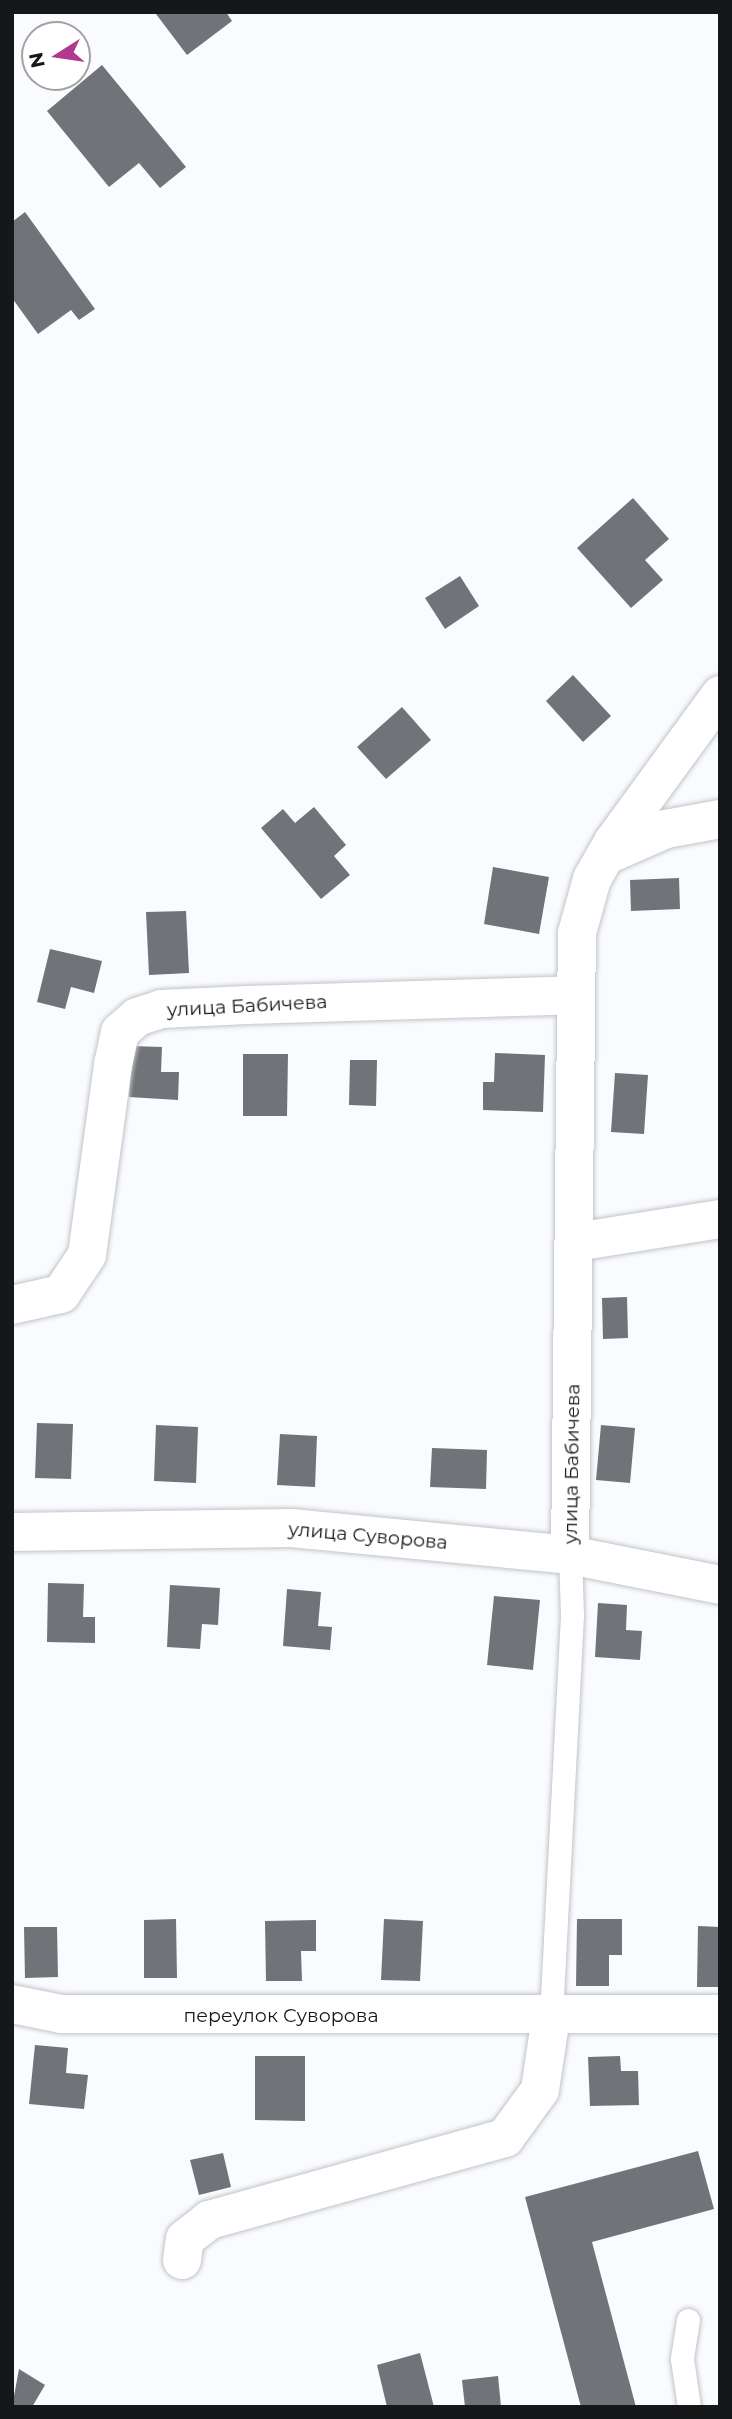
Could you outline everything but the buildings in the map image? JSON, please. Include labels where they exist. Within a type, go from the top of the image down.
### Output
[{"type":"street","name":"улица Бабичева","points":[[570,1555],[576,1242],[577,933],[605,856],[720,695]]},
{"type":"street","points":[[605,856],[666,829],[720,819]]},
{"type":"street","name":"улица Бабичева","points":[[12,1304],[61,1294],[87,1255],[115,1054],[120,1031],[137,1017],[161,1009],[235,1005],[576,995]]},
{"type":"street","points":[[576,1242],[720,1219]]},
{"type":"street","name":"улица Суворова","points":[[12,1532],[291,1528],[570,1555],[720,1585]]},
{"type":"street","name":"переулок Суворова","points":[[12,2004],[61,2014],[720,2014]]},
{"type":"street","points":[[182,2260],[185,2239],[209,2220],[505,2138],[540,2090],[551,2016]]},
{"type":"lane","points":[[551,2016],[570,1555]]},
{"type":"lane","points":[[688,2320],[682,2359],[689,2407]]}]
